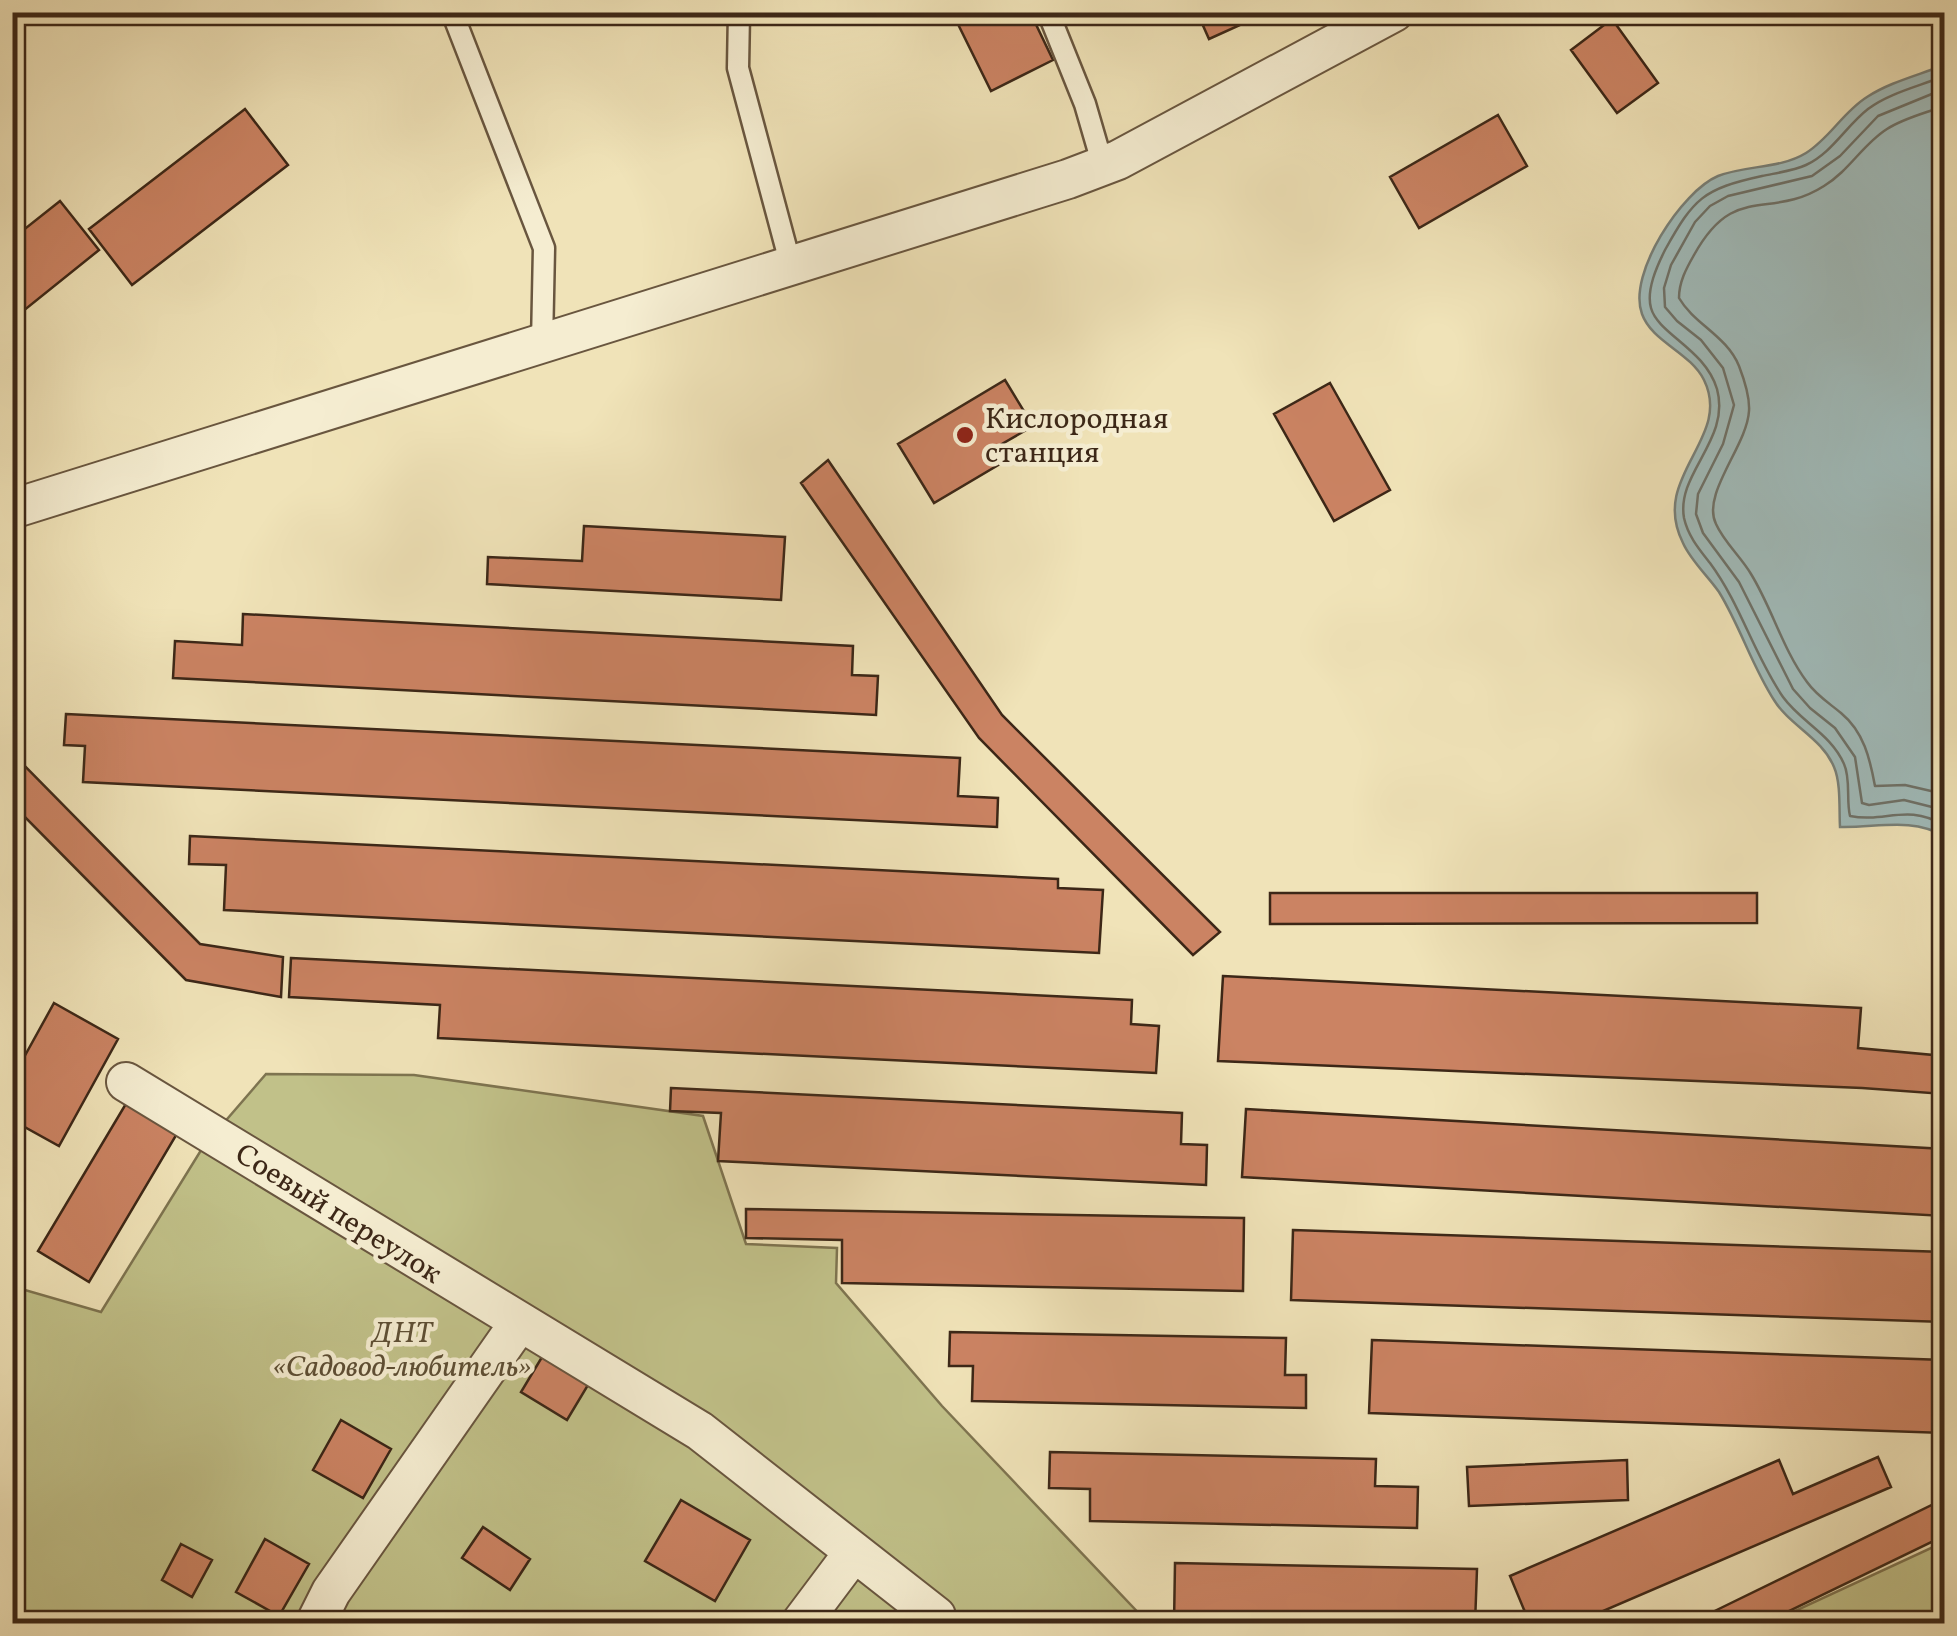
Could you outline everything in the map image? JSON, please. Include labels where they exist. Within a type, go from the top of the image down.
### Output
[{"type":"street","points":[[12,509],[1103,166],[1394,12]]},
{"type":"street","name":"Соевый переулок","points":[[126,1082],[700,1431],[936,1616],[938,1624]]},
{"type":"street","points":[[315,1624],[331,1592],[518,1323]]},
{"type":"street","points":[[800,1624],[854,1552]]},
{"type":"lane","points":[[452,12],[544,248],[542,344]]},
{"type":"lane","points":[[739,12],[738,68],[791,266]]},
{"type":"lane","points":[[1048,12],[1085,104],[1103,166]]},
{"type":"green space","name":"ДНТ «Садовод-любитель»","points":[[266,1074],[414,1075],[703,1116],[746,1244],[837,1248],[836,1283],[942,1406],[1148,1623],[13,1623],[12,1324],[25,1290],[101,1312],[203,1147]]},
{"type":"green space","points":[[1944,1542],[1944,1623],[1769,1623]]},
{"type":"water","points":[[1944,65],[1944,836],[1906,825],[1840,827],[1838,781],[1829,757],[1774,700],[1719,592],[1683,543],[1675,519],[1676,498],[1708,421],[1710,401],[1698,370],[1647,324],[1639,297],[1642,278],[1661,236],[1689,198],[1704,185],[1718,176],[1806,153],[1867,97]]},
{"type":"building","points":[[952,12],[1030,12],[1053,60],[991,91]]},
{"type":"building","points":[[1197,12],[1258,12],[1260,16],[1209,39]]},
{"type":"building","points":[[1612,19],[1658,83],[1617,113],[1571,50]]},
{"type":"building","points":[[245,109],[288,165],[132,285],[89,229]]},
{"type":"building","points":[[1498,115],[1527,166],[1419,228],[1390,177]]},
{"type":"building","points":[[60,201],[99,250],[12,320],[12,239]]},
{"type":"building","name":"Кислородная станция","points":[[1005,380],[1033,426],[1002,444],[1010,458],[934,503],[898,444]]},
{"type":"building","points":[[1330,383],[1390,490],[1334,521],[1274,414]]},
{"type":"building","points":[[828,460],[1002,715],[1220,932],[1193,955],[979,738],[801,483]]},
{"type":"building","points":[[584,526],[785,537],[781,600],[487,584],[488,557],[582,561]]},
{"type":"building","points":[[243,614],[853,646],[852,675],[878,676],[876,715],[173,678],[175,641],[242,645]]},
{"type":"building","points":[[66,714],[960,758],[958,796],[998,798],[997,827],[83,782],[85,746],[64,745]]},
{"type":"building","points":[[12,753],[200,944],[283,957],[281,997],[186,980],[12,804]]},
{"type":"building","points":[[190,836],[1058,879],[1058,888],[1103,890],[1099,953],[224,910],[226,865],[189,864]]},
{"type":"building","points":[[1270,893],[1757,893],[1757,923],[1270,924]]},
{"type":"building","points":[[291,958],[1132,1000],[1131,1024],[1159,1026],[1156,1073],[438,1038],[440,1005],[289,997]]},
{"type":"building","points":[[1223,976],[1861,1008],[1858,1048],[1944,1056],[1944,1094],[1218,1061]]},
{"type":"building","points":[[54,1003],[118,1039],[59,1146],[12,1120],[12,1079]]},
{"type":"building","points":[[671,1088],[1182,1113],[1181,1144],[1207,1145],[1206,1185],[718,1161],[721,1113],[670,1111]]},
{"type":"building","points":[[127,1102],[178,1132],[89,1282],[38,1251]]},
{"type":"building","points":[[1246,1109],[1944,1149],[1944,1216],[1242,1177]]},
{"type":"building","points":[[746,1209],[1244,1218],[1243,1291],[842,1283],[842,1240],[746,1238]]},
{"type":"building","points":[[1293,1230],[1944,1252],[1944,1322],[1291,1300]]},
{"type":"building","points":[[950,1332],[1286,1338],[1285,1375],[1306,1375],[1306,1408],[972,1401],[973,1366],[949,1366]]},
{"type":"building","points":[[1372,1340],[1944,1360],[1944,1433],[1369,1413]]},
{"type":"building","points":[[542,1357],[588,1385],[567,1420],[521,1392]]},
{"type":"building","points":[[341,1420],[391,1449],[363,1498],[313,1470]]},
{"type":"building","points":[[1050,1452],[1376,1459],[1375,1486],[1418,1487],[1417,1528],[1090,1521],[1090,1489],[1049,1488]]},
{"type":"building","points":[[1878,1457],[1891,1487],[1573,1624],[1530,1624],[1510,1576],[1779,1460],[1793,1494]]},
{"type":"building","points":[[1627,1460],[1628,1500],[1469,1506],[1467,1467]]},
{"type":"building","points":[[1944,1499],[1944,1536],[1762,1624],[1688,1624]]},
{"type":"building","points":[[681,1500],[750,1540],[715,1601],[645,1561]]},
{"type":"building","points":[[483,1527],[530,1559],[510,1590],[462,1558]]},
{"type":"building","points":[[265,1539],[309,1564],[279,1616],[236,1592]]},
{"type":"building","points":[[181,1544],[212,1560],[192,1597],[162,1580]]},
{"type":"building","points":[[1175,1563],[1477,1569],[1475,1624],[1174,1624]]},
{"type":"place","name":"Кислородная станция","points":[[965,435]]}]
